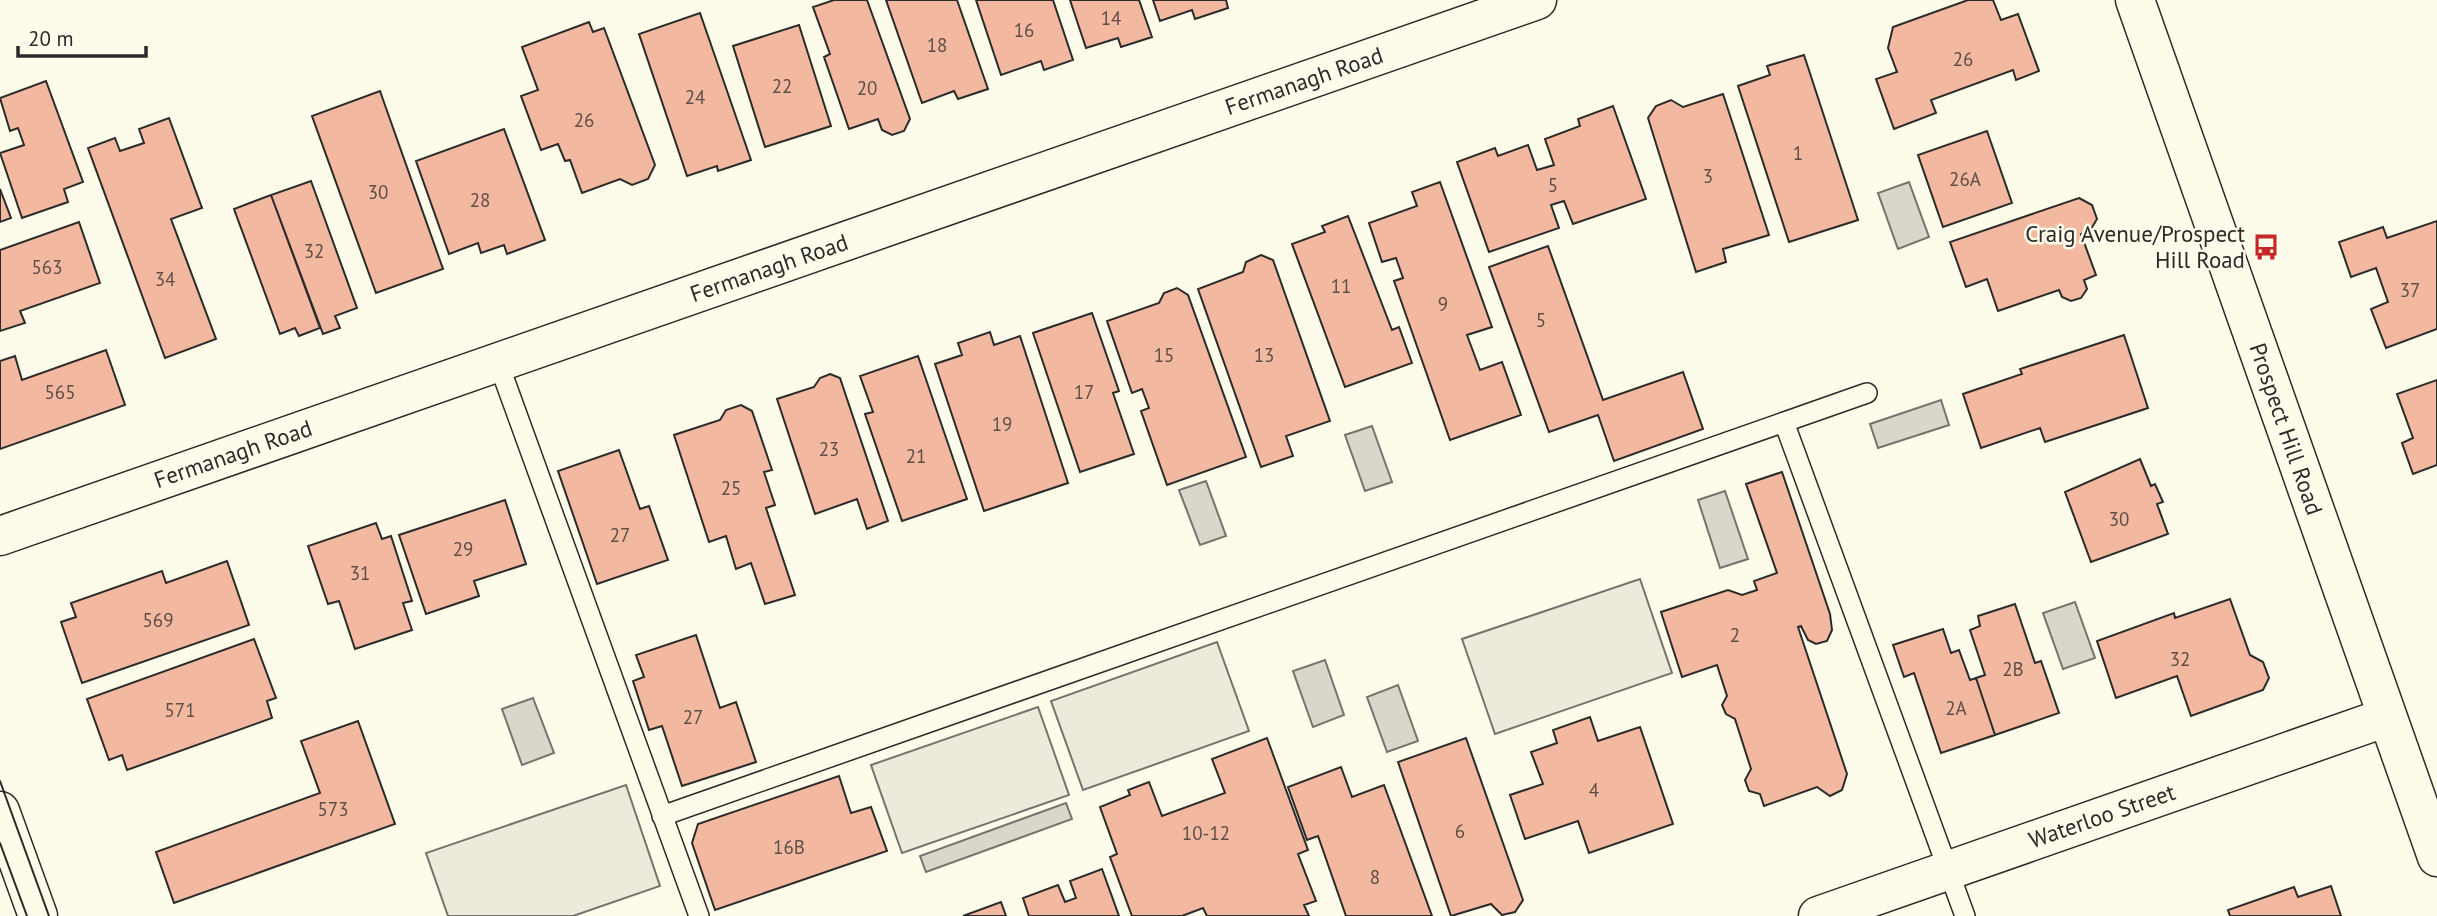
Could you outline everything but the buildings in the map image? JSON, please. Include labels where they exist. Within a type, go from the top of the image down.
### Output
[{"type":"street","name":"Fermanagh Road","points":[[0,536],[1537,0]]},
{"type":"street","name":"Prospect Hill Road","points":[[2135,0],[2437,857]]},
{"type":"street","name":"Waterloo Street","points":[[1818,916],[2387,717]]},
{"type":"street","points":[[0,811],[38,916]]},
{"type":"lane","points":[[498,362],[699,916]]},
{"type":"lane","points":[[662,816],[1867,393]]},
{"type":"lane","points":[[1784,422],[1965,916]]},
{"type":"shaded area","points":[[1909,182],[1929,237],[1898,249],[1878,193]]},
{"type":"shaded area","points":[[1941,400],[1949,425],[1878,448],[1870,424]]},
{"type":"shaded area","points":[[1372,426],[1392,482],[1365,491],[1345,435]]},
{"type":"shaded area","points":[[1206,481],[1226,536],[1200,545],[1179,490]]},
{"type":"shaded area","points":[[1725,491],[1748,559],[1720,568],[1698,500]]},
{"type":"shaded area","points":[[1640,579],[1672,673],[1495,734],[1462,639]]},
{"type":"shaded area","points":[[2075,602],[2095,658],[2063,669],[2043,613]]},
{"type":"shaded area","points":[[1217,642],[1249,731],[1083,790],[1051,701]]},
{"type":"shaded area","points":[[1325,660],[1344,715],[1313,727],[1293,671]]},
{"type":"shaded area","points":[[1398,685],[1418,741],[1387,752],[1367,697]]},
{"type":"shaded area","points":[[533,698],[554,753],[522,765],[502,709]]},
{"type":"shaded area","points":[[1038,707],[1069,795],[902,853],[871,765]]},
{"type":"shaded area","points":[[626,785],[660,886],[573,916],[448,916],[426,853]]},
{"type":"shaded area","points":[[1066,803],[1072,819],[926,872],[920,856]]},
{"type":"tram line","points":[[0,781],[49,916]]},
{"type":"tram line","points":[[0,843],[27,916]]},
{"type":"place","name":"Craig Avenue/Prospect Hill Road","points":[[2266,247]]}]
